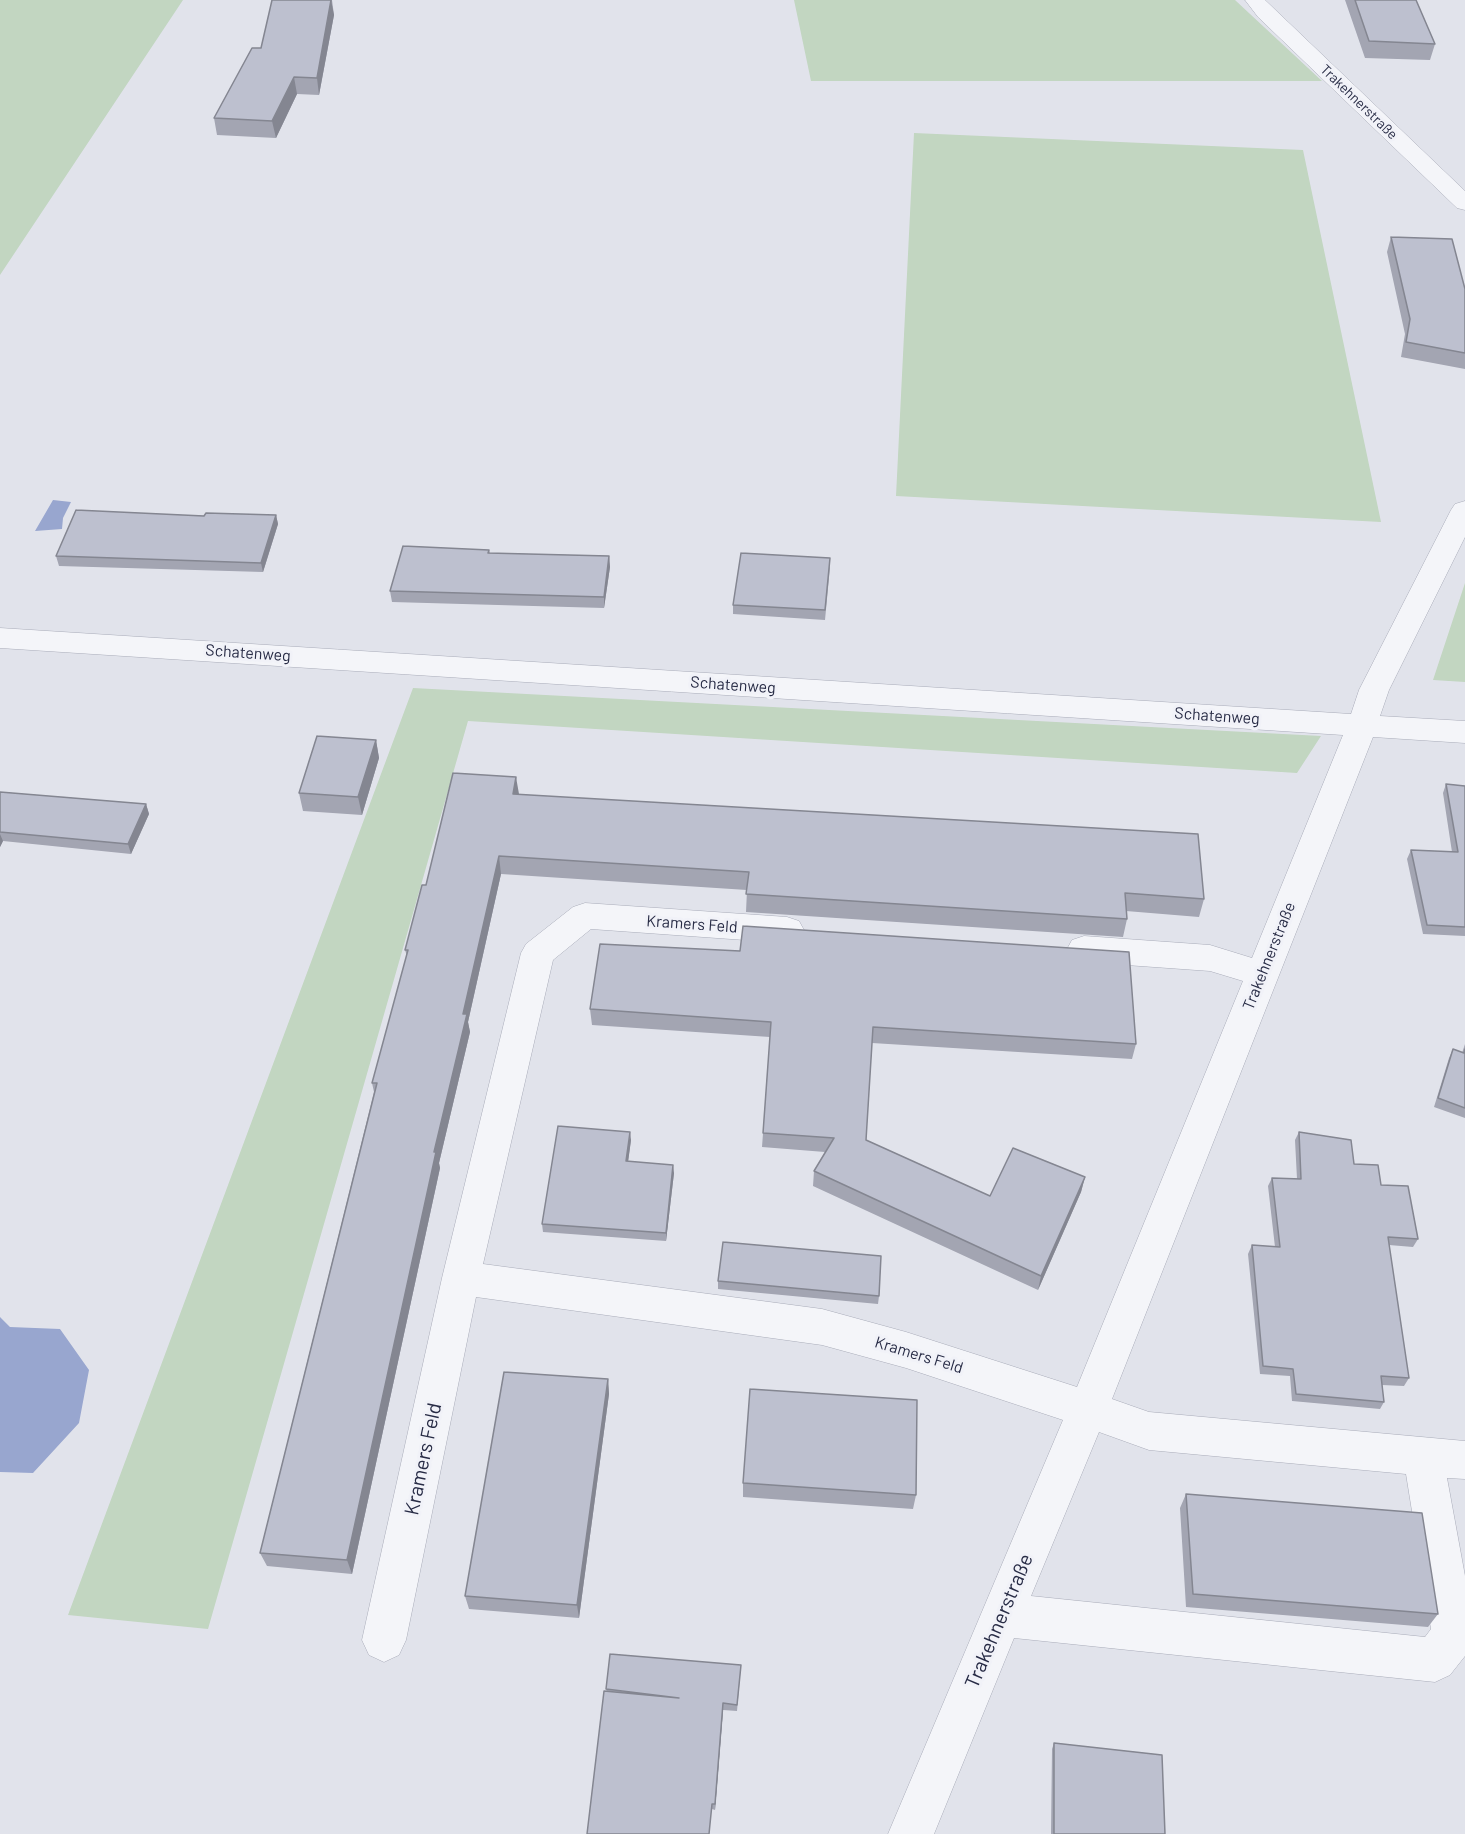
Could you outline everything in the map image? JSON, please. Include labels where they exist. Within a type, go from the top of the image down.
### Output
[{"type":"street","name":"Trakehnerstraße","points":[[1256,0],[1265,13],[1465,203]]},
{"type":"street","name":"Trakehnerstraße","points":[[911,1834],[1088,1409],[1362,726],[1374,690],[1465,510]]},
{"type":"street","name":"Schatenweg","points":[[0,638],[1465,732]]},
{"type":"street","name":"Kramers Feld","points":[[384,1640],[461,1278],[538,953],[585,916],[821,932]]},
{"type":"street","points":[[1057,948],[1210,958],[1262,974]]},
{"type":"street","name":"Kramers Feld","points":[[461,1278],[822,1327],[906,1350],[1088,1409]]},
{"type":"street","points":[[1088,1409],[1149,1431],[1465,1460]]},
{"type":"street","points":[[1002,1615],[1435,1660],[1454,1635],[1423,1456]]},
{"type":"green space","points":[[0,0],[183,0],[0,275]]},
{"type":"green space","points":[[794,0],[1235,0],[1322,81],[811,81]]},
{"type":"green space","points":[[914,133],[1303,150],[1381,522],[896,496]]},
{"type":"green space","points":[[1465,583],[1465,682],[1433,680]]},
{"type":"green space","points":[[413,688],[1321,736],[1297,773],[468,721],[208,1629],[68,1615]]},
{"type":"water","points":[[53,500],[71,502],[63,518],[62,529],[35,531]]},
{"type":"water","points":[[0,1317],[10,1327],[60,1329],[89,1370],[79,1423],[33,1473],[0,1472]]},
{"type":"building","points":[[272,0],[331,0],[317,78],[294,77],[272,121],[214,118],[252,48],[261,48]]},
{"type":"building","points":[[1355,0],[1416,0],[1435,44],[1369,41]]},
{"type":"building","points":[[1391,237],[1452,239],[1465,289],[1465,353],[1406,342],[1410,319]]},
{"type":"building","points":[[76,510],[204,516],[206,513],[276,515],[261,563],[56,556]]},
{"type":"building","points":[[403,546],[489,550],[488,553],[609,556],[604,597],[390,591]]},
{"type":"building","points":[[741,553],[830,558],[825,610],[733,605]]},
{"type":"building","points":[[317,736],[376,740],[358,797],[299,793]]},
{"type":"building","points":[[453,773],[516,777],[513,794],[1198,834],[1204,899],[1125,893],[1127,919],[746,894],[749,872],[499,856],[463,1014],[467,1014],[434,1152],[436,1152],[347,1560],[260,1553],[377,1083],[372,1083],[408,950],[405,950],[422,885],[426,885]]},
{"type":"building","points":[[1446,784],[1465,786],[1465,927],[1427,925],[1411,850],[1458,852]]},
{"type":"building","points":[[0,792],[146,804],[128,844],[0,832]]},
{"type":"building","points":[[743,926],[1129,952],[1136,1044],[873,1027],[866,1140],[990,1196],[1013,1148],[1085,1177],[1041,1276],[814,1171],[834,1138],[763,1133],[771,1022],[590,1009],[600,944],[740,951]]},
{"type":"building","points":[[1453,1049],[1464,1053],[1465,1049],[1465,1108],[1438,1098]]},
{"type":"building","points":[[558,1126],[630,1132],[626,1161],[673,1165],[666,1233],[542,1224]]},
{"type":"building","points":[[1299,1132],[1351,1140],[1354,1164],[1378,1165],[1381,1185],[1408,1186],[1418,1239],[1388,1237],[1409,1378],[1381,1376],[1384,1402],[1296,1394],[1293,1369],[1263,1366],[1252,1245],[1280,1247],[1272,1178],[1301,1179]]},
{"type":"building","points":[[723,1242],[881,1256],[879,1296],[718,1281]]},
{"type":"building","points":[[504,1372],[608,1379],[577,1605],[465,1596]]},
{"type":"building","points":[[750,1389],[917,1400],[916,1495],[743,1483]]},
{"type":"building","points":[[1186,1494],[1422,1513],[1438,1614],[1193,1594]]},
{"type":"building","points":[[610,1654],[741,1665],[737,1705],[723,1703],[715,1804],[712,1804],[709,1834],[587,1834],[604,1691],[679,1698],[606,1689]]},
{"type":"building","points":[[1054,1743],[1162,1755],[1165,1834],[1054,1834]]}]
